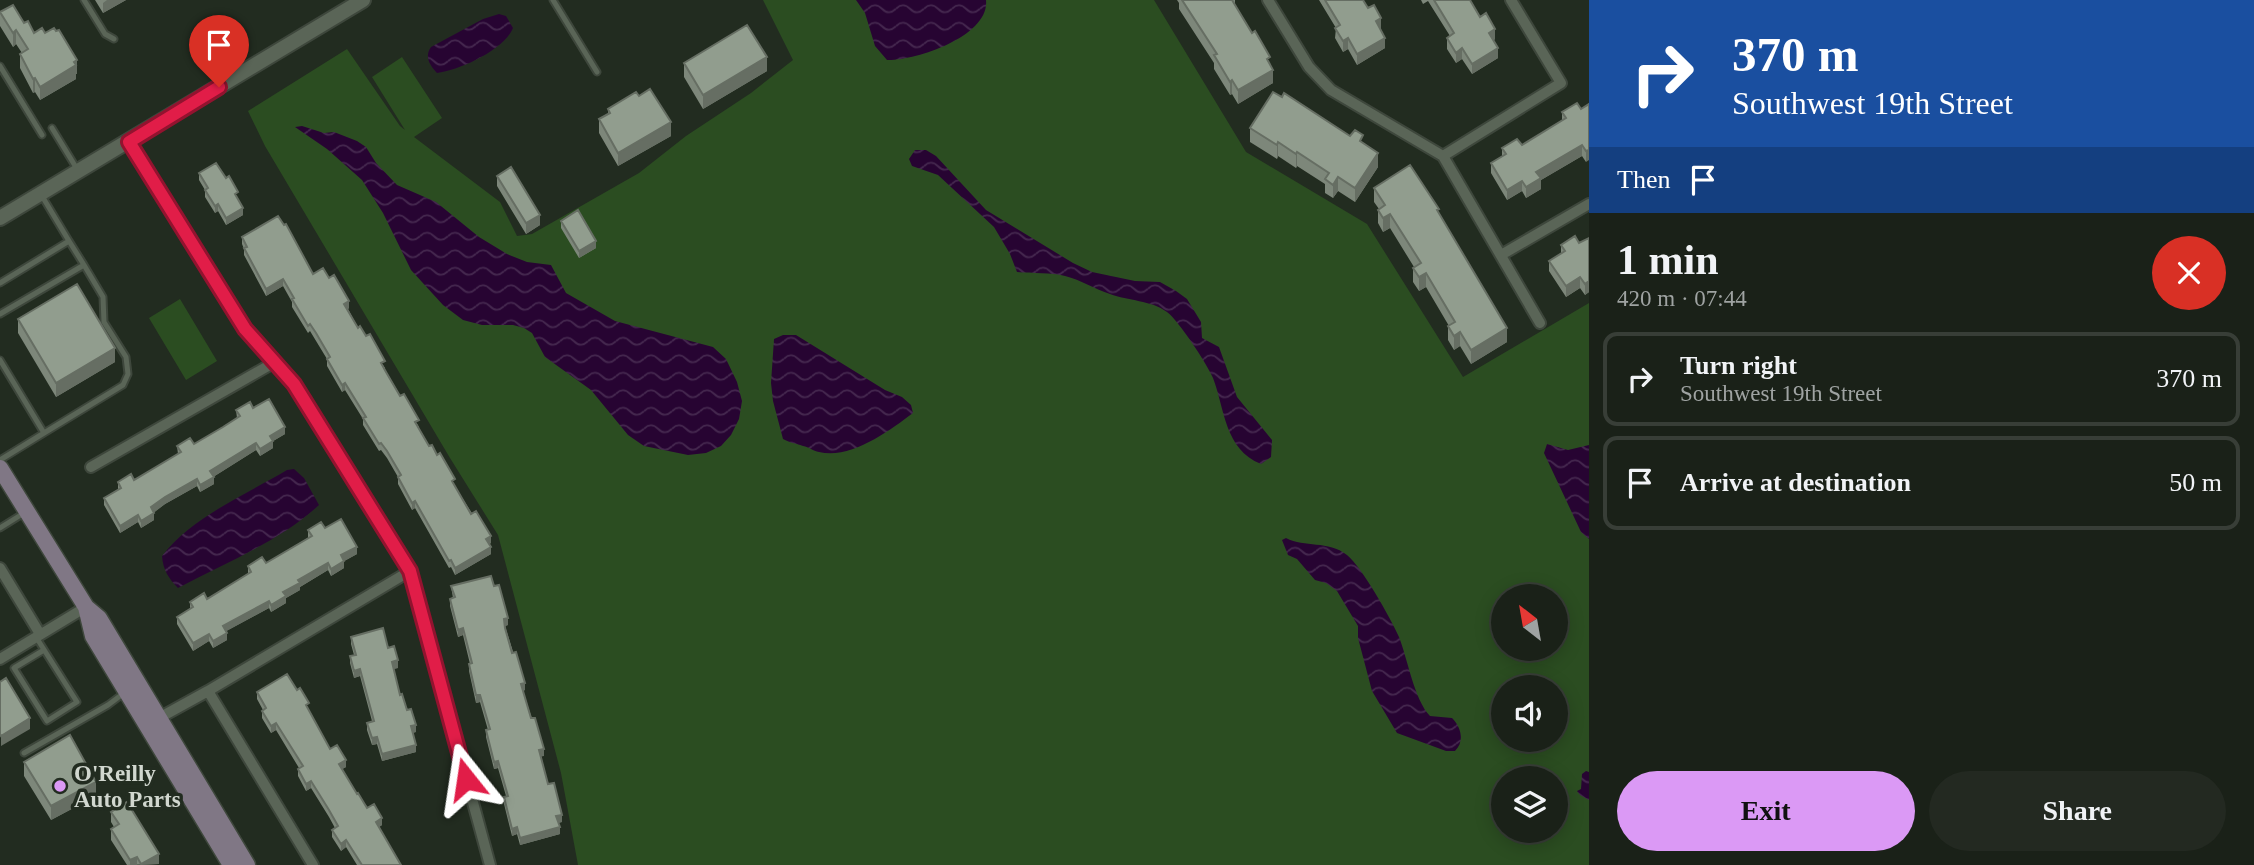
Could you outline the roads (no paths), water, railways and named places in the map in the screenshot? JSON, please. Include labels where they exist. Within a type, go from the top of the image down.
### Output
[{"type":"main road","points":[[1,470],[86,607],[99,618],[247,865]]},
{"type":"main road","points":[[86,607],[93,636],[231,865]]},
{"type":"street","points":[[0,218],[363,0]]},
{"type":"street","points":[[1268,0],[1309,67],[1331,90],[1443,156],[1540,323]]},
{"type":"street","points":[[1443,156],[1561,83],[1511,0]]},
{"type":"street","points":[[129,142],[245,329],[294,384],[410,571],[490,865]]},
{"type":"street","points":[[1501,255],[1589,204]]},
{"type":"street","points":[[91,467],[275,362]]},
{"type":"street","points":[[0,568],[38,636]]},
{"type":"street","points":[[159,718],[410,571]]},
{"type":"street","points":[[0,659],[86,607]]},
{"type":"street","points":[[208,691],[313,865]]},
{"type":"lane","points":[[83,0],[104,34],[114,39]]},
{"type":"lane","points":[[553,0],[597,72]]},
{"type":"lane","points":[[0,66],[42,135]]},
{"type":"lane","points":[[52,128],[79,172]]},
{"type":"lane","points":[[1,470],[44,433],[123,385],[128,374],[126,357],[104,321],[103,297],[40,193]]},
{"type":"lane","points":[[0,283],[69,241]]},
{"type":"lane","points":[[0,314],[84,265]]},
{"type":"lane","points":[[0,360],[44,433]]},
{"type":"lane","points":[[0,528],[27,512]]},
{"type":"lane","points":[[38,636],[77,702],[47,721],[15,668],[44,650]]},
{"type":"lane","points":[[24,753],[108,705],[126,691]]},
{"type":"water","points":[[856,0],[986,0],[984,13],[976,25],[964,35],[932,51],[887,60],[875,46],[865,13]]},
{"type":"water","points":[[499,14],[506,16],[513,28],[501,44],[469,63],[437,73],[428,58],[431,47],[483,19]]},
{"type":"water","points":[[302,126],[324,133],[334,132],[357,141],[366,147],[376,163],[397,185],[436,202],[479,237],[507,254],[527,262],[551,265],[566,293],[615,321],[713,347],[726,359],[742,401],[739,419],[731,435],[721,446],[706,453],[688,455],[644,446],[628,435],[591,390],[545,357],[532,333],[513,325],[482,325],[463,320],[443,305],[411,270],[383,213],[362,180],[327,149],[295,127]]},
{"type":"water","points":[[915,150],[926,150],[936,156],[986,210],[1073,263],[1092,272],[1135,281],[1160,282],[1187,299],[1201,322],[1202,338],[1219,347],[1237,397],[1272,440],[1271,457],[1261,464],[1240,449],[1228,427],[1210,372],[1185,333],[1167,312],[1154,305],[1104,292],[1065,276],[1017,272],[994,227],[938,175],[912,166],[909,159]]},
{"type":"water","points":[[783,335],[796,335],[885,390],[902,397],[911,405],[913,413],[869,442],[843,452],[819,452],[783,439],[771,383],[774,339]]},
{"type":"water","points":[[1547,444],[1568,450],[1589,445],[1589,539],[1581,532],[1544,453]]},
{"type":"water","points":[[294,469],[304,478],[319,505],[269,541],[178,588],[167,574],[162,556],[174,542],[220,508],[287,470]]},
{"type":"water","points":[[1286,538],[1332,547],[1353,561],[1376,594],[1395,629],[1424,709],[1430,716],[1452,718],[1458,726],[1461,739],[1455,751],[1446,751],[1397,733],[1372,691],[1358,638],[1358,626],[1337,591],[1326,583],[1315,580],[1297,559],[1288,555],[1282,540]]},
{"type":"water","points":[[1589,772],[1589,800],[1577,791],[1581,789],[1582,774]]},
{"type":"place","name":"O'Reilly Auto Parts","points":[[60,786]]}]
